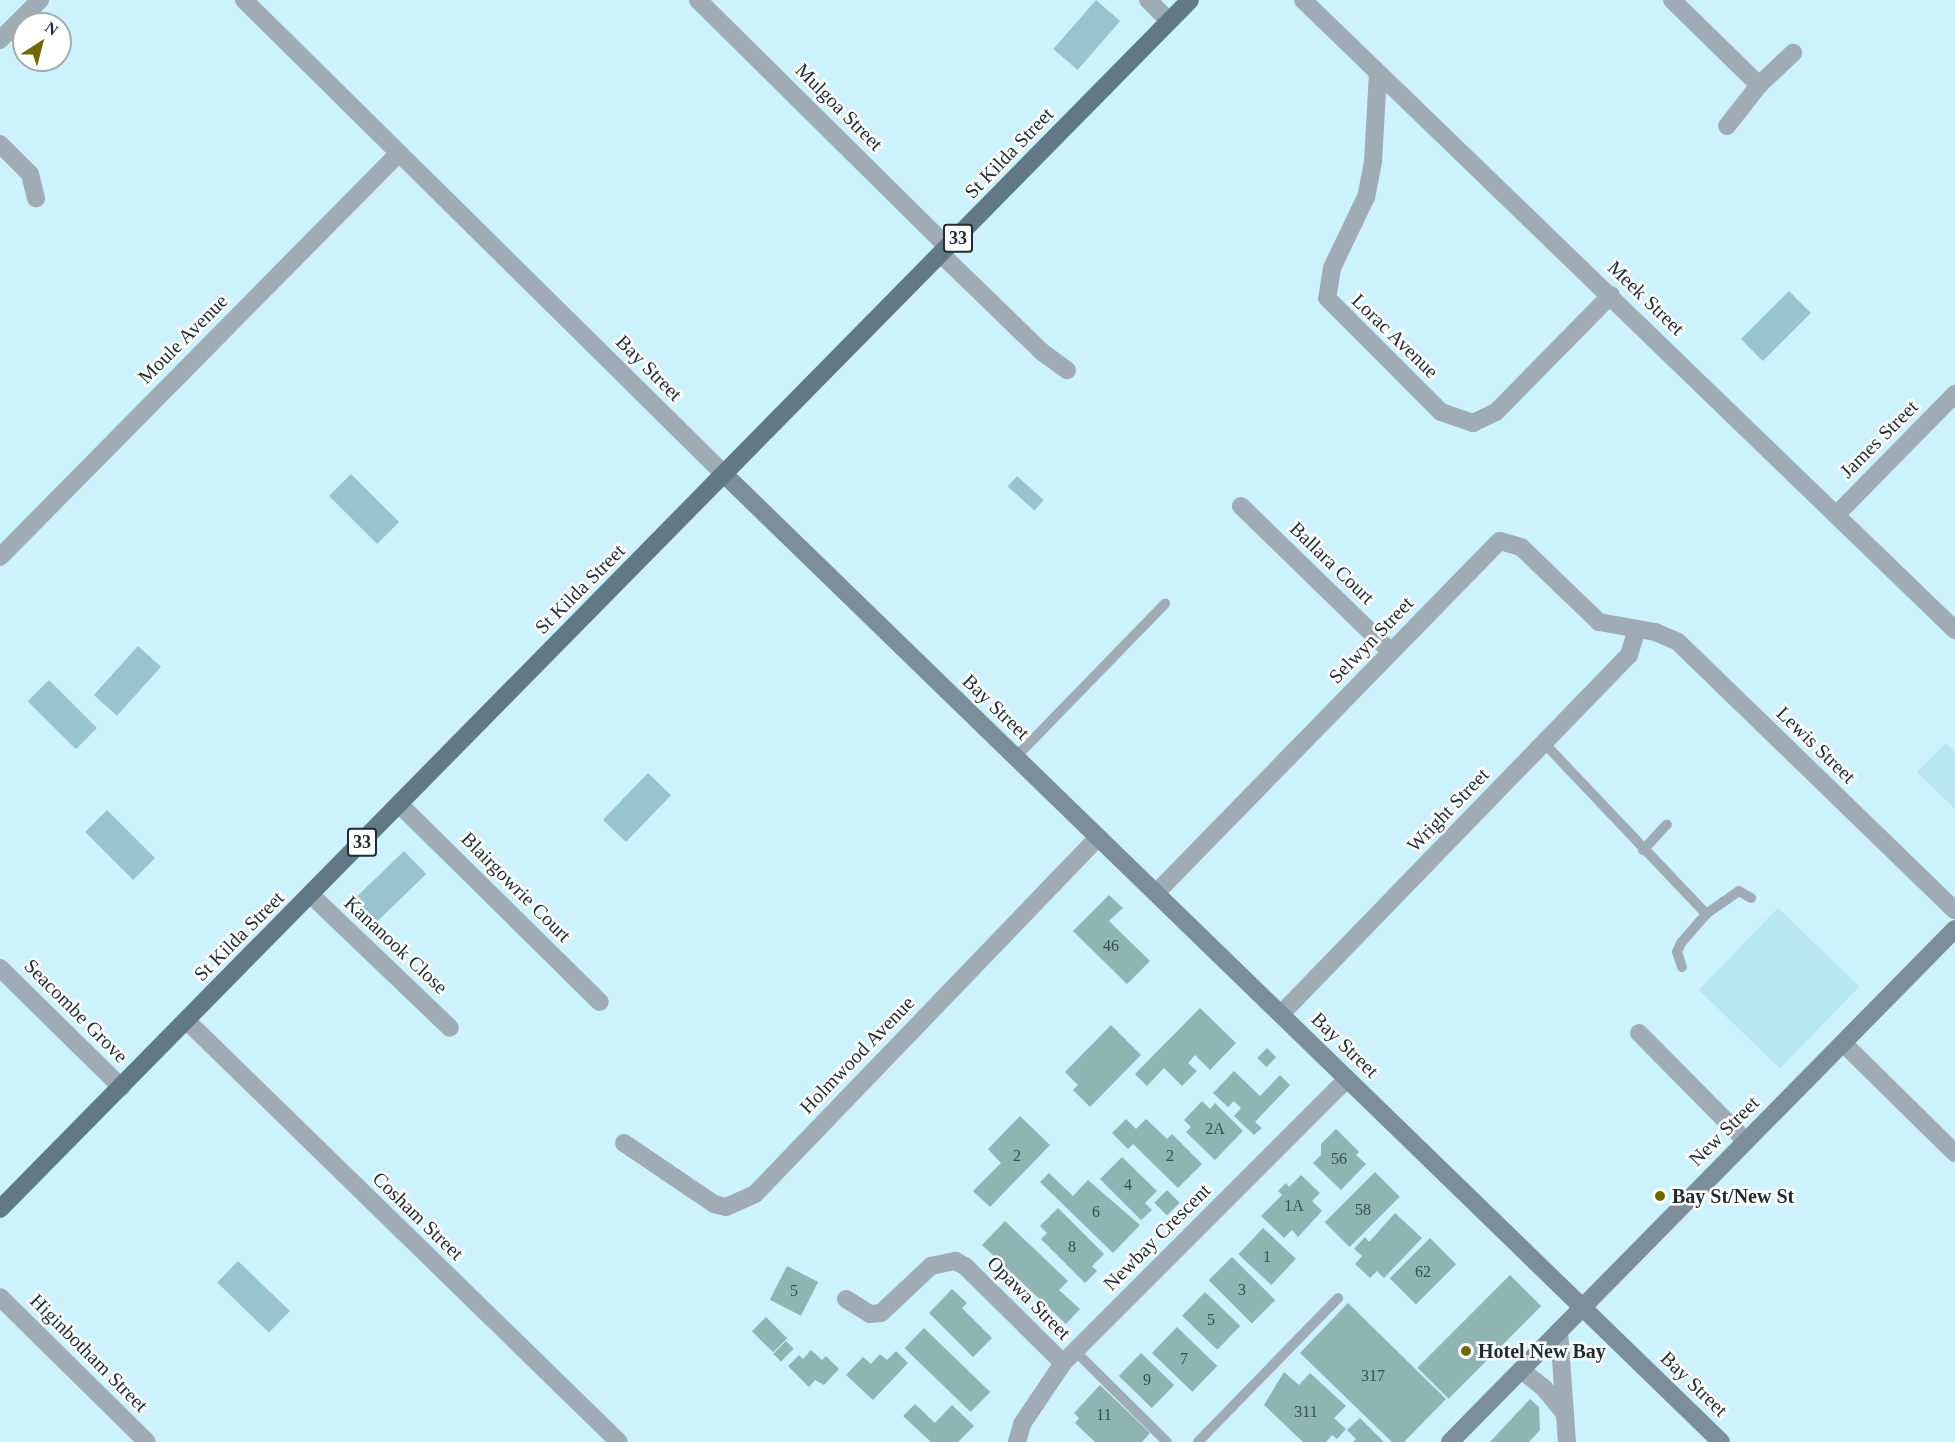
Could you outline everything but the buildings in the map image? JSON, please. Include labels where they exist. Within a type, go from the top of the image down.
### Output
[{"type":"main road","name":"St Kilda Street","points":[[0,1209],[725,475],[1190,0]]},
{"type":"street","points":[[0,40],[40,0]]},
{"type":"street","name":"Bay Street","points":[[244,0],[725,475],[1721,1442]]},
{"type":"street","name":"Mulgoa Street","points":[[698,0],[945,250],[1042,352],[1067,370]]},
{"type":"street","points":[[1148,0],[1169,21]]},
{"type":"street","name":"Meek Street","points":[[1303,0],[1611,295],[1955,630]]},
{"type":"street","points":[[1672,0],[1759,85]]},
{"type":"street","points":[[1727,126],[1759,85],[1793,53]]},
{"type":"street","name":"Lorac Avenue","points":[[1378,73],[1373,162],[1366,197],[1332,268],[1327,298],[1441,412],[1473,423],[1496,412],[1611,295]]},
{"type":"street","points":[[0,144],[30,174],[36,198]]},
{"type":"street","name":"Moule Avenue","points":[[0,557],[399,153]]},
{"type":"street","name":"James Street","points":[[1836,515],[1955,394]]},
{"type":"street","name":"Ballara Court","points":[[1241,506],[1391,652]]},
{"type":"street","name":"Selwyn Street","points":[[1156,894],[1500,541],[1521,547],[1599,622],[1637,629]]},
{"type":"street","name":"Wright Street","points":[[1281,1014],[1629,655],[1637,629]]},
{"type":"street","name":"Lewis Street","points":[[1637,629],[1678,642],[1955,910]]},
{"type":"street","name":"Blairgowrie Court","points":[[399,804],[600,1002]]},
{"type":"street","name":"Holmwood Avenue","points":[[624,1143],[714,1204],[726,1207],[755,1194],[1098,837]]},
{"type":"street","name":"Kananook Close","points":[[310,895],[450,1028]]},
{"type":"street","name":"New Street","points":[[1450,1442],[1955,929]]},
{"type":"street","name":"Seacombe Grove","points":[[0,968],[121,1087]]},
{"type":"street","name":"Cosham Street","points":[[187,1021],[619,1442]]},
{"type":"street","points":[[1639,1033],[1746,1142]]},
{"type":"street","points":[[1843,1043],[1955,1153]]},
{"type":"street","name":"Newbay Crescent","points":[[1017,1442],[1022,1424],[1069,1357],[1347,1079]]},
{"type":"street","name":"Opawa Street","points":[[846,1299],[870,1314],[881,1313],[931,1266],[955,1261],[965,1266],[1069,1357]]},
{"type":"street","name":"Higinbotham Street","points":[[0,1297],[147,1442]]},
{"type":"street","points":[[1559,1331],[1567,1442]]},
{"type":"street","points":[[1521,1370],[1544,1388],[1565,1414]]},
{"type":"lane","points":[[1016,757],[1165,604]]},
{"type":"lane","points":[[1544,743],[1598,797],[1643,850],[1706,914]]},
{"type":"lane","points":[[1643,850],[1667,824]]},
{"type":"lane","points":[[1682,967],[1677,952],[1681,943],[1706,914],[1739,891],[1751,898]]},
{"type":"lane","points":[[1198,1442],[1338,1298]]},
{"type":"lane","points":[[1069,1357],[1167,1442]]},
{"type":"shaded area","points":[[1096,0],[1120,21],[1078,70],[1053,49]]},
{"type":"shaded area","points":[[1789,291],[1811,313],[1763,361],[1741,339]]},
{"type":"shaded area","points":[[351,474],[399,522],[377,544],[329,496]]},
{"type":"shaded area","points":[[1017,476],[1044,500],[1034,510],[1008,486]]},
{"type":"shaded area","points":[[138,646],[161,667],[117,716],[94,695]]},
{"type":"shaded area","points":[[49,680],[97,728],[76,749],[28,701]]},
{"type":"shaded area","points":[[1946,743],[1955,752],[1955,809],[1917,772]]},
{"type":"shaded area","points":[[648,773],[671,795],[626,842],[603,820]]},
{"type":"shaded area","points":[[107,810],[155,858],[133,880],[85,832]]},
{"type":"shaded area","points":[[404,851],[426,874],[377,922],[354,899]]},
{"type":"shaded area","points":[[1778,908],[1859,986],[1780,1069],[1699,990]]},
{"type":"shaded area","points":[[238,1261],[290,1311],[269,1333],[217,1283]]},
{"type":"place","name":"Bay St/New St","points":[[1660,1196]]},
{"type":"place","name":"Hotel New Bay","points":[[1466,1351]]}]
